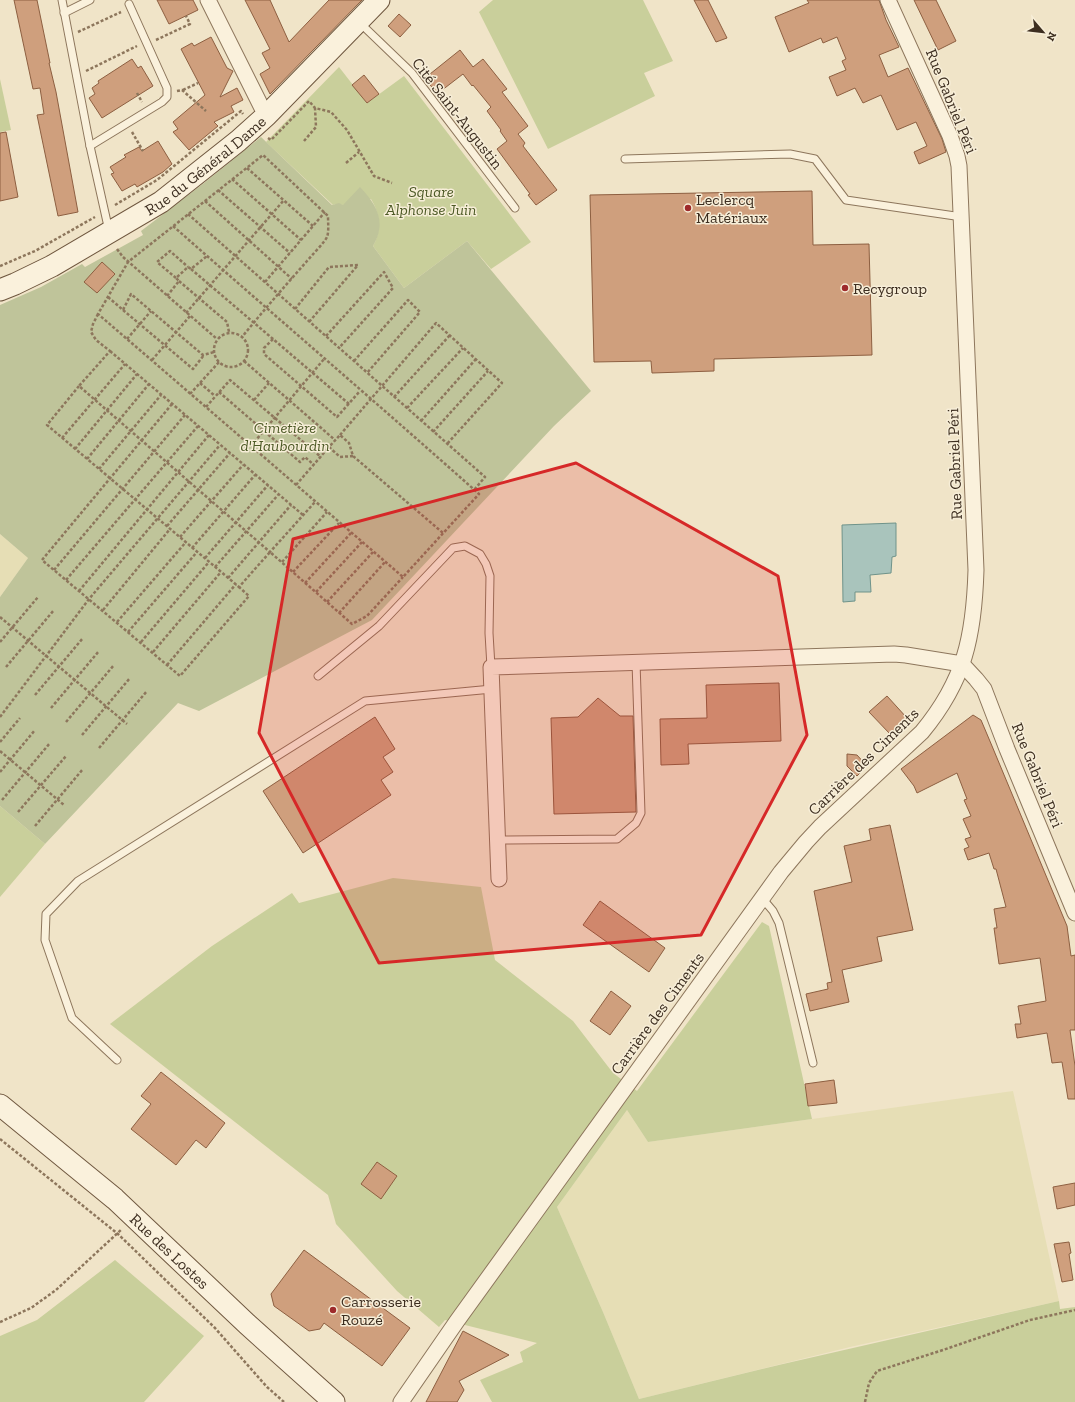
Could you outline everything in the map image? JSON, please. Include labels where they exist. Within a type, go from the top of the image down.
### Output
[{"type":"street","points":[[208,0],[266,116]]},
{"type":"street","name":"Rue du Général Dame","points":[[0,290],[52,266],[161,202],[266,116],[379,0]]},
{"type":"street","name":"Rue Gabriel Péri","points":[[888,0],[954,146],[959,166],[976,570],[971,631],[962,664],[984,689],[1007,749],[1075,913]]},
{"type":"street","points":[[499,879],[492,667],[894,654],[962,664]]},
{"type":"street","name":"Carrière des Ciments","points":[[401,1402],[457,1321],[762,898],[806,842],[922,732],[935,716],[948,695],[962,664]]},
{"type":"street","name":"Rue des Lostes","points":[[0,1105],[109,1194],[247,1324],[334,1402]]},
{"type":"lane","points":[[62,0],[68,37],[109,233]]},
{"type":"lane","points":[[64,13],[90,0]]},
{"type":"lane","points":[[90,146],[162,102],[167,96],[167,88],[129,6]]},
{"type":"lane","name":"Cité Saint-Augustin","points":[[358,22],[412,73],[515,208]]},
{"type":"lane","points":[[625,159],[790,154],[815,159],[846,200],[962,217]]},
{"type":"lane","points":[[318,676],[379,626],[453,548],[465,546],[480,554],[486,564],[490,576],[489,633],[492,667]]},
{"type":"lane","points":[[498,840],[618,838],[636,823],[641,813],[636,662]]},
{"type":"lane","points":[[117,1060],[72,1018],[45,940],[46,914],[78,881],[364,701],[492,689]]},
{"type":"lane","points":[[762,898],[773,911],[778,923],[813,1063]]},
{"type":"path","points":[[68,37],[129,6]]},
{"type":"path","points":[[167,92],[182,90],[198,83]]},
{"type":"path","points":[[182,90],[206,111]]},
{"type":"path","points":[[304,141],[316,127],[315,108],[331,112],[347,130],[374,176],[392,184]]},
{"type":"path","points":[[126,124],[143,151]]},
{"type":"path","points":[[346,163],[359,152]]},
{"type":"path","points":[[242,337],[327,237],[328,216],[263,155],[128,262],[98,314],[93,324],[92,332],[96,340],[303,515]]},
{"type":"path","points":[[247,168],[313,226]]},
{"type":"path","points":[[232,179],[301,240]]},
{"type":"path","points":[[218,190],[290,253]]},
{"type":"path","points":[[186,313],[284,200]]},
{"type":"path","points":[[205,201],[292,279]]},
{"type":"path","points":[[265,282],[324,212]]},
{"type":"path","points":[[188,214],[485,477],[474,490]]},
{"type":"path","points":[[79,386],[352,624],[367,616],[479,494],[173,226]]},
{"type":"path","points":[[109,233],[117,249],[128,262],[217,339]]},
{"type":"path","points":[[229,332],[228,322],[157,262],[170,251],[349,404]]},
{"type":"path","points":[[192,269],[207,256]]},
{"type":"path","points":[[295,309],[329,267],[358,265],[309,322]]},
{"type":"path","points":[[176,278],[188,266]]},
{"type":"path","points":[[326,336],[384,272],[393,288],[339,348]]},
{"type":"path","points":[[167,296],[179,281]]},
{"type":"path","points":[[123,310],[131,294],[203,355],[205,355]]},
{"type":"path","points":[[108,297],[193,369],[205,355],[214,352]]},
{"type":"path","points":[[354,361],[408,300],[420,312],[367,373]]},
{"type":"path","points":[[127,339],[151,312]]},
{"type":"path","points":[[98,314],[403,578]]},
{"type":"path","points":[[152,360],[190,316]]},
{"type":"path","points":[[296,485],[436,323],[502,383],[447,444]]},
{"type":"path","points":[[229,332],[235,333],[242,337],[248,345],[248,350],[244,361],[239,365],[228,367],[219,362],[214,352],[214,346],[217,339],[229,332]]},
{"type":"path","points":[[394,397],[450,335]]},
{"type":"path","points":[[273,339],[264,348],[264,354],[337,417],[360,390]]},
{"type":"path","points":[[407,408],[463,348]]},
{"type":"path","points":[[110,351],[47,425],[98,469],[110,478],[167,526],[170,530],[236,584],[249,596],[180,676],[42,560],[110,478],[172,404]]},
{"type":"path","points":[[250,446],[324,359]]},
{"type":"path","points":[[421,421],[476,360]]},
{"type":"path","points":[[244,361],[335,440]]},
{"type":"path","points":[[190,394],[219,362]]},
{"type":"path","points":[[62,438],[125,364]]},
{"type":"path","points":[[433,432],[488,371]]},
{"type":"path","points":[[75,449],[137,374]]},
{"type":"path","points":[[206,407],[230,380],[321,457]]},
{"type":"path","points":[[200,383],[215,396]]},
{"type":"path","points":[[254,400],[269,383]]},
{"type":"path","points":[[87,459],[149,384]]},
{"type":"path","points":[[219,392],[300,462],[305,456],[314,464]]},
{"type":"path","points":[[98,469],[161,394]]},
{"type":"path","points":[[54,570],[185,415]]},
{"type":"path","points":[[66,580],[198,426]]},
{"type":"path","points":[[340,435],[349,444],[353,456],[443,533]]},
{"type":"path","points":[[79,591],[209,436]]},
{"type":"path","points":[[0,717],[89,599],[220,445]]},
{"type":"path","points":[[329,447],[340,457],[353,456]]},
{"type":"path","points":[[167,526],[230,453]]},
{"type":"path","points":[[180,538],[243,465]]},
{"type":"path","points":[[192,548],[255,475]]},
{"type":"path","points":[[205,558],[268,485]]},
{"type":"path","points":[[215,567],[278,494]]},
{"type":"path","points":[[239,587],[315,502]]},
{"type":"path","points":[[228,578],[291,505]]},
{"type":"path","points":[[282,562],[327,512]]},
{"type":"path","points":[[293,572],[339,523]]},
{"type":"path","points":[[102,610],[170,530]]},
{"type":"path","points":[[305,582],[351,533]]},
{"type":"path","points":[[117,622],[186,542]]},
{"type":"path","points":[[316,592],[362,542]]},
{"type":"path","points":[[128,632],[197,552]]},
{"type":"path","points":[[327,602],[373,552]]},
{"type":"path","points":[[140,642],[209,562]]},
{"type":"path","points":[[339,613],[385,562]]},
{"type":"path","points":[[153,652],[221,572]]},
{"type":"path","points":[[167,665],[236,584]]},
{"type":"path","points":[[0,642],[38,596]]},
{"type":"path","points":[[6,667],[54,610]]},
{"type":"path","points":[[0,618],[127,724]]},
{"type":"path","points":[[35,695],[83,638]]},
{"type":"path","points":[[51,708],[99,651]]},
{"type":"path","points":[[66,722],[114,665]]},
{"type":"path","points":[[82,735],[130,678]]},
{"type":"path","points":[[99,748],[147,691]]},
{"type":"path","points":[[0,742],[20,718]]},
{"type":"path","points":[[0,772],[35,730]]},
{"type":"path","points":[[2,800],[50,743]]},
{"type":"path","points":[[0,751],[64,805]]},
{"type":"path","points":[[18,812],[66,756]]},
{"type":"path","points":[[35,826],[83,769]]},
{"type":"path","points":[[0,1138],[118,1234],[215,1328],[267,1388],[284,1402]]},
{"type":"path","points":[[0,1322],[31,1308],[56,1290],[118,1234],[133,1216]]},
{"type":"path","points":[[865,1402],[869,1383],[877,1370],[944,1350],[1030,1320],[1075,1310]]},
{"type":"highlighted area","points":[[576,463],[778,576],[807,735],[701,935],[379,963],[259,733],[293,539]]},
{"type":"shaded area","points":[[0,534],[28,558],[0,597]]},
{"type":"shaded area","points":[[1013,1091],[1059,1301],[850,1347],[639,1399],[557,1207],[627,1110],[648,1142]]},
{"type":"green space","points":[[493,0],[643,0],[673,61],[644,73],[655,96],[548,149],[479,12]]},
{"type":"green space","name":"Square Alphonse Juin","points":[[339,67],[367,103],[404,76],[531,242],[491,269],[467,241],[404,288],[373,246],[378,234],[379,222],[371,199],[343,205],[333,205],[266,142]]},
{"type":"green space","points":[[0,79],[11,130],[0,132]]},
{"type":"green space","name":"Cimetière d'Haubourdin","points":[[261,137],[332,205],[339,203],[343,205],[360,187],[375,207],[380,222],[377,237],[373,246],[404,288],[467,241],[591,391],[554,426],[372,620],[199,711],[178,703],[45,844],[0,806],[0,597],[28,558],[0,534],[0,305],[41,287],[82,264],[85,267],[143,235],[141,231]]},
{"type":"green space","points":[[0,806],[45,844],[0,897]]},
{"type":"green space","points":[[393,878],[481,887],[495,960],[573,1021],[613,1073],[637,1091],[762,922],[769,926],[812,1119],[648,1142],[627,1110],[557,1207],[639,1399],[783,1364],[1059,1301],[1060,1309],[1075,1307],[1075,1402],[492,1402],[480,1380],[523,1362],[520,1352],[537,1343],[445,1320],[439,1327],[397,1291],[336,1224],[328,1195],[110,1024],[212,946],[292,893],[299,903]]},
{"type":"green space","points":[[115,1260],[204,1336],[144,1402],[0,1402],[0,1336],[37,1320]]},
{"type":"water","points":[[896,523],[896,556],[892,557],[891,573],[870,575],[871,592],[855,592],[855,601],[843,602],[842,525]]},
{"type":"building","points":[[14,0],[37,0],[78,212],[58,216],[37,115],[44,114],[40,88],[33,89]]},
{"type":"building","points":[[157,0],[193,0],[198,10],[169,24]]},
{"type":"building","points":[[245,0],[270,0],[289,42],[329,0],[362,0],[270,94],[260,74],[270,68],[262,53],[270,49]]},
{"type":"building","points":[[694,0],[708,0],[727,38],[716,42]]},
{"type":"building","points":[[807,0],[879,0],[886,20],[899,47],[879,55],[888,77],[908,68],[942,139],[946,152],[919,164],[914,152],[927,146],[916,122],[897,130],[881,95],[863,103],[855,88],[837,96],[829,77],[846,70],[842,61],[846,59],[837,37],[823,43],[821,38],[789,52],[775,17],[809,3]]},
{"type":"building","points":[[914,0],[936,0],[956,41],[938,50]]},
{"type":"building","points":[[399,14],[411,25],[400,37],[388,26]]},
{"type":"building","points":[[211,37],[227,68],[233,71],[220,97],[237,88],[243,100],[231,106],[234,112],[214,122],[218,126],[189,150],[173,132],[178,129],[173,122],[205,95],[181,49],[192,43],[194,46]]},
{"type":"building","points":[[460,50],[473,67],[483,59],[507,89],[502,92],[528,126],[518,134],[525,143],[523,146],[557,190],[536,205],[528,195],[530,194],[497,149],[507,141],[487,111],[491,107],[473,85],[472,86],[463,74],[437,94],[425,78]]},
{"type":"building","points":[[132,59],[138,68],[141,66],[153,86],[102,118],[89,98],[95,94],[92,88],[99,83],[98,81]]},
{"type":"building","points":[[364,75],[379,94],[367,103],[352,85]]},
{"type":"building","points":[[6,132],[18,197],[0,201],[0,133]]},
{"type":"building","points":[[158,141],[172,164],[163,172],[137,187],[135,184],[122,191],[111,174],[114,173],[110,167],[126,157],[124,155],[139,147],[142,151]]},
{"type":"building","points":[[812,191],[813,245],[869,244],[872,355],[714,359],[714,371],[652,373],[651,361],[594,362],[590,195]]},
{"type":"building","points":[[102,262],[115,274],[97,293],[84,282]]},
{"type":"building","points":[[779,683],[781,741],[688,744],[689,764],[661,765],[660,719],[707,718],[706,685]]},
{"type":"building","points":[[887,696],[907,718],[890,734],[869,712]]},
{"type":"building","points":[[598,698],[620,716],[633,716],[636,812],[554,814],[551,718],[578,717]]},
{"type":"building","points":[[973,715],[981,720],[1067,926],[1071,956],[1075,955],[1075,1030],[1070,1030],[1075,1066],[1075,1099],[1068,1099],[1062,1062],[1052,1063],[1047,1033],[1017,1038],[1015,1024],[1021,1024],[1018,1006],[1046,1001],[1040,958],[999,964],[994,928],[997,928],[994,909],[1006,907],[996,869],[994,869],[989,853],[968,860],[964,849],[969,847],[965,839],[971,837],[963,819],[971,816],[964,800],[967,799],[957,773],[917,793],[914,786],[901,769]]},
{"type":"building","points":[[375,717],[395,749],[383,757],[393,772],[381,780],[391,795],[303,853],[263,791]]},
{"type":"building","points":[[847,754],[857,755],[867,766],[857,776],[847,766]]},
{"type":"building","points":[[890,825],[913,930],[877,937],[882,961],[842,970],[849,1002],[810,1011],[806,994],[828,989],[827,983],[832,982],[814,891],[852,882],[844,846],[871,840],[869,829]]},
{"type":"building","points":[[600,901],[665,948],[649,972],[583,925]]},
{"type":"building","points":[[611,991],[631,1006],[610,1035],[590,1021]]},
{"type":"building","points":[[161,1072],[225,1123],[206,1148],[196,1140],[176,1165],[131,1129],[151,1104],[141,1096]]},
{"type":"building","points":[[834,1080],[837,1103],[808,1106],[805,1084]]},
{"type":"building","points":[[377,1162],[397,1176],[381,1199],[361,1184]]},
{"type":"building","points":[[1075,1183],[1075,1205],[1057,1209],[1053,1187]]},
{"type":"building","points":[[1069,1242],[1071,1253],[1069,1254],[1073,1280],[1062,1282],[1054,1244]]},
{"type":"building","name":"Carrosserie Rouzé","points":[[304,1250],[410,1328],[382,1366],[324,1323],[320,1329],[309,1331],[274,1306],[271,1294]]},
{"type":"building","points":[[463,1331],[509,1355],[459,1381],[464,1390],[457,1402],[426,1402]]},
{"type":"place","name":"Leclercq Matériaux","points":[[688,208]]},
{"type":"place","name":"Recygroup","points":[[845,288]]},
{"type":"place","name":"Carrosserie Rouzé","points":[[333,1310]]}]
